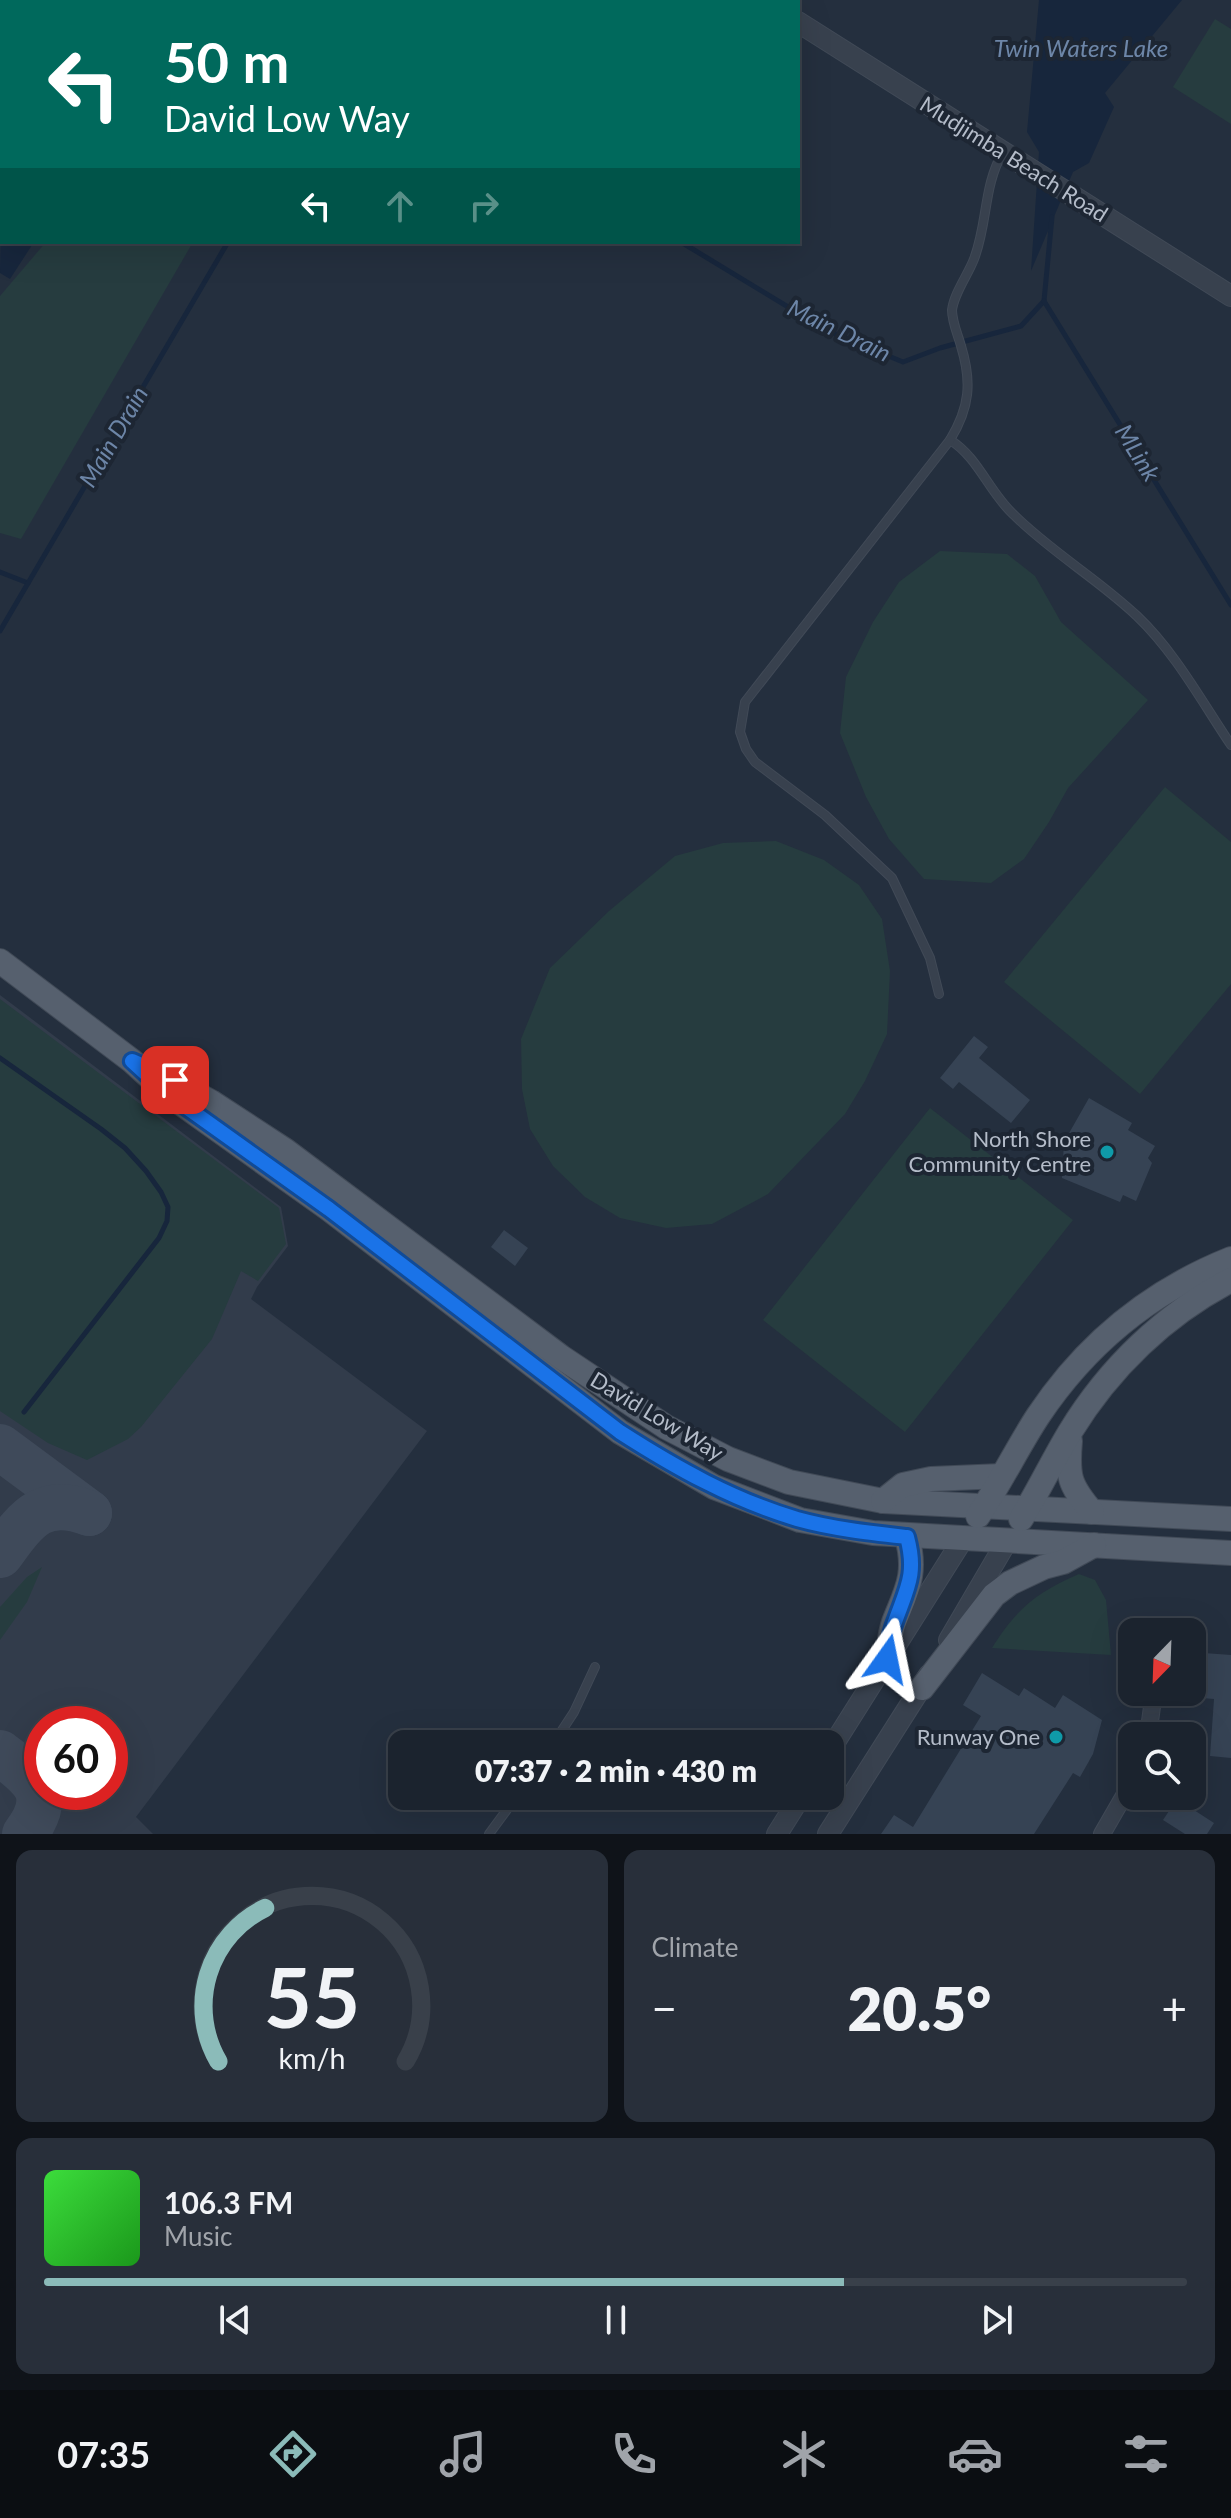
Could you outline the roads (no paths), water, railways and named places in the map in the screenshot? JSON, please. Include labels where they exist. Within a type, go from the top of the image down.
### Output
[{"type":"main road","name":"David Low Way","points":[[0,961],[132,1061],[175,1080],[620,1432],[672,1465],[728,1493],[800,1520],[907,1537],[1231,1553]]},
{"type":"main road","name":"David Low Way","points":[[280,1160],[561,1357],[677,1433],[728,1459],[789,1482],[883,1501],[1231,1519]]},
{"type":"main road","points":[[963,1539],[1059,1385],[1100,1342],[1168,1290],[1231,1259]]},
{"type":"main road","points":[[1007,1541],[1071,1431],[1105,1383],[1153,1332],[1231,1280]]},
{"type":"main road","points":[[1071,1431],[1068,1473],[1074,1490],[1092,1512]]},
{"type":"main road","points":[[883,1501],[903,1485],[931,1479],[1002,1476]]},
{"type":"main road","points":[[887,1659],[893,1624],[908,1592],[913,1568],[907,1537]]},
{"type":"main road","points":[[922,1688],[994,1595],[1010,1583],[1063,1562],[1094,1545]]},
{"type":"street","name":"Mudjimba Beach Road","points":[[800,23],[1231,296]]},
{"type":"street","points":[[843,1730],[963,1539]]},
{"type":"street","points":[[828,1834],[922,1688],[1007,1541]]},
{"type":"street","points":[[1102,1834],[1118,1806]]},
{"type":"street","points":[[777,1834],[792,1810]]},
{"type":"lane","points":[[939,994],[930,958],[892,878],[825,815],[755,762],[740,732],[741,717],[745,702],[960,424],[968,397],[969,371],[953,321],[952,308],[984,229],[990,177],[1003,152]]},
{"type":"lane","points":[[950,440],[965,449],[990,488],[1012,514],[1119,599],[1149,627],[1231,745]]},
{"type":"lane","points":[[562,1730],[595,1667]]},
{"type":"lane","points":[[489,1834],[507,1810]]},
{"type":"water","name":"Twin Waters Lake","points":[[1039,0],[1182,0],[1105,93],[1114,107],[1089,163],[1073,172],[1031,271],[1039,152],[1027,132]]},
{"type":"water","points":[[1,244],[33,244],[10,279],[0,273]]},
{"type":"waterway","name":"Main Drain","points":[[684,244],[826,330],[903,362],[940,348],[1021,326],[1044,301],[1052,217]]},
{"type":"waterway","name":"Main Drain","points":[[0,631],[227,244]]},
{"type":"waterway","name":"MLink","points":[[1044,301],[1231,605]]},
{"type":"waterway","points":[[0,572],[28,583]]},
{"type":"waterway","points":[[0,1058],[125,1148],[146,1171],[168,1207],[167,1221],[159,1238],[24,1412]]},
{"type":"place","name":"North Shore Community Centre","points":[[1107,1152]]},
{"type":"place","name":"Runway One","points":[[1056,1737]]}]
